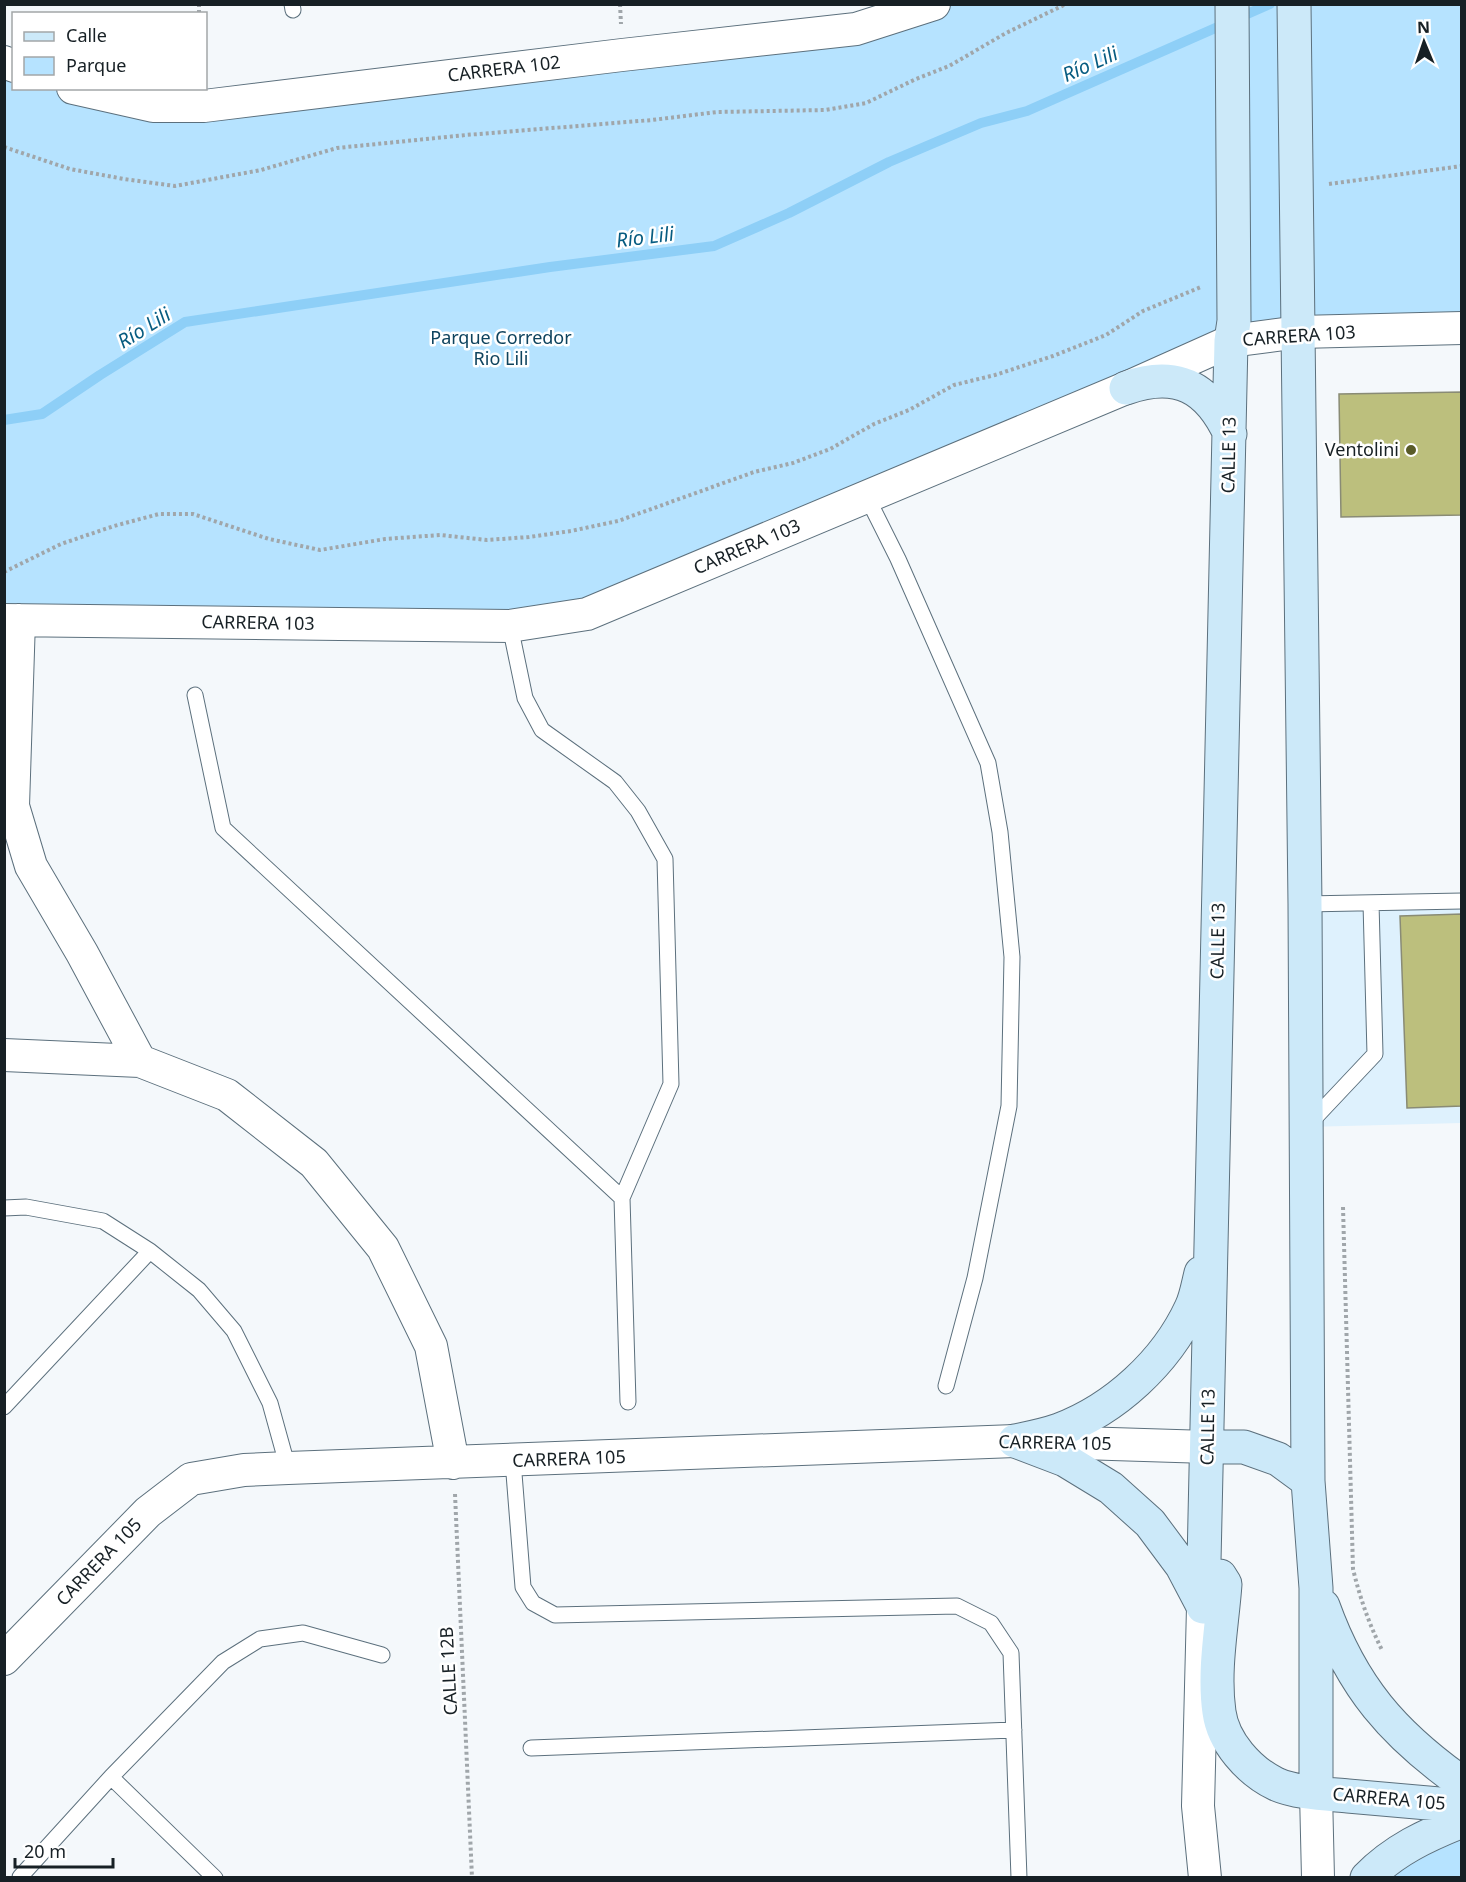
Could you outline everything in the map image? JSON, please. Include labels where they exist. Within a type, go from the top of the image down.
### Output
[{"type":"main road","name":"CALLE 13","points":[[1203,1607],[1231,341],[1234,321],[1232,4]]},
{"type":"main road","points":[[1294,4],[1305,904],[1308,1481],[1316,1588],[1316,1792]]},
{"type":"main road","points":[[1126,388],[1143,382],[1161,380],[1179,383],[1195,390],[1210,402],[1222,417],[1230,434]]},
{"type":"main road","points":[[1015,1442],[1060,1430],[1101,1409],[1138,1381],[1168,1347],[1192,1307],[1211,1240]]},
{"type":"main road","points":[[1015,1442],[1065,1460],[1111,1488],[1150,1523],[1182,1566],[1203,1607]]},
{"type":"main road","points":[[1208,1447],[1244,1448],[1261,1453],[1278,1459],[1308,1481]]},
{"type":"main road","name":"CARRERA 105","points":[[1205,1544],[1225,1584],[1218,1681],[1219,1713],[1228,1737],[1246,1764],[1263,1777],[1279,1785],[1316,1792],[1461,1806]]},
{"type":"main road","points":[[1316,1588],[1334,1636],[1358,1680],[1396,1729],[1425,1757],[1461,1783]]},
{"type":"main road","points":[[1367,1878],[1378,1866],[1418,1839],[1461,1821]]},
{"type":"street","name":"CARRERA 102","points":[[82,90],[153,106],[204,106],[856,29],[934,4]]},
{"type":"street","name":"CARRERA 103","points":[[12,620],[510,626],[587,614],[1126,388],[1231,341],[1299,332],[1461,328]]},
{"type":"street","points":[[12,620],[13,806],[31,867],[82,953],[140,1061]]},
{"type":"street","points":[[4,1055],[140,1061],[227,1095],[314,1163],[383,1248],[431,1346],[453,1463]]},
{"type":"street","name":"CARRERA 105","points":[[4,1659],[147,1512],[191,1479],[244,1470],[288,1468],[1015,1442],[1208,1447]]},
{"type":"street","name":"CALLE 13","points":[[1203,1607],[1198,1806],[1205,1878]]},
{"type":"street","points":[[1316,1792],[1318,1878]]},
{"type":"lane","points":[[867,497],[898,559],[988,763],[1000,832],[1012,957],[1009,1106],[975,1278],[946,1386]]},
{"type":"lane","points":[[510,626],[525,698],[542,730],[615,782],[638,811],[666,860],[671,1084],[622,1198],[628,1402]]},
{"type":"lane","points":[[195,695],[224,828],[622,1198]]},
{"type":"lane","points":[[1305,904],[1461,901]]},
{"type":"lane","points":[[1306,1127],[1375,1054],[1371,903]]},
{"type":"lane","points":[[4,1208],[26,1207],[103,1221],[150,1251],[199,1290],[234,1331],[270,1403],[288,1468]]},
{"type":"lane","points":[[4,1407],[150,1251]]},
{"type":"lane","points":[[513,1461],[523,1587],[532,1604],[555,1615],[957,1606],[991,1623],[1011,1653],[1019,1878]]},
{"type":"lane","points":[[20,1877],[111,1777],[223,1662],[260,1639],[303,1633],[382,1655]]},
{"type":"lane","points":[[531,1748],[1014,1730]]},
{"type":"lane","points":[[111,1777],[215,1878]]},
{"type":"path","points":[[4,147],[70,169],[175,186],[261,170],[338,148],[652,120],[717,112],[825,110],[866,103],[949,66],[1006,33],[1066,4]]},
{"type":"path","points":[[1323,185],[1461,166]]},
{"type":"path","points":[[4,572],[61,544],[159,514],[194,514],[269,539],[320,550],[385,539],[440,535],[487,540],[529,537],[618,521],[754,472],[793,463],[830,449],[874,424],[909,410],[954,385],[1004,372],[1106,335],[1143,311],[1205,286]]},
{"type":"path","name":"CALLE 12B","points":[[453,1463],[472,1878]]},
{"type":"shaded area","points":[[1461,901],[1461,1123],[1306,1127],[1305,904]]},
{"type":"green space","name":"Parque Corredor Rio Lili","points":[[934,5],[1461,5],[1461,328],[1299,332],[587,614],[5,620],[5,62],[12,66],[12,90],[78,90],[153,106]]},
{"type":"green space","points":[[1461,1821],[1461,1877],[1367,1878]]},
{"type":"building","points":[[1462,392],[1462,515],[1341,517],[1339,394]]},
{"type":"building","points":[[1462,914],[1462,1106],[1407,1108],[1400,916]]},
{"type":"waterway","name":"Río Lili","points":[[4,420],[42,414],[185,322],[550,267],[714,246],[789,213],[889,162],[981,123],[1027,111],[1270,4]]},
{"type":"place","name":"Ventolini","points":[[1411,450]]}]
